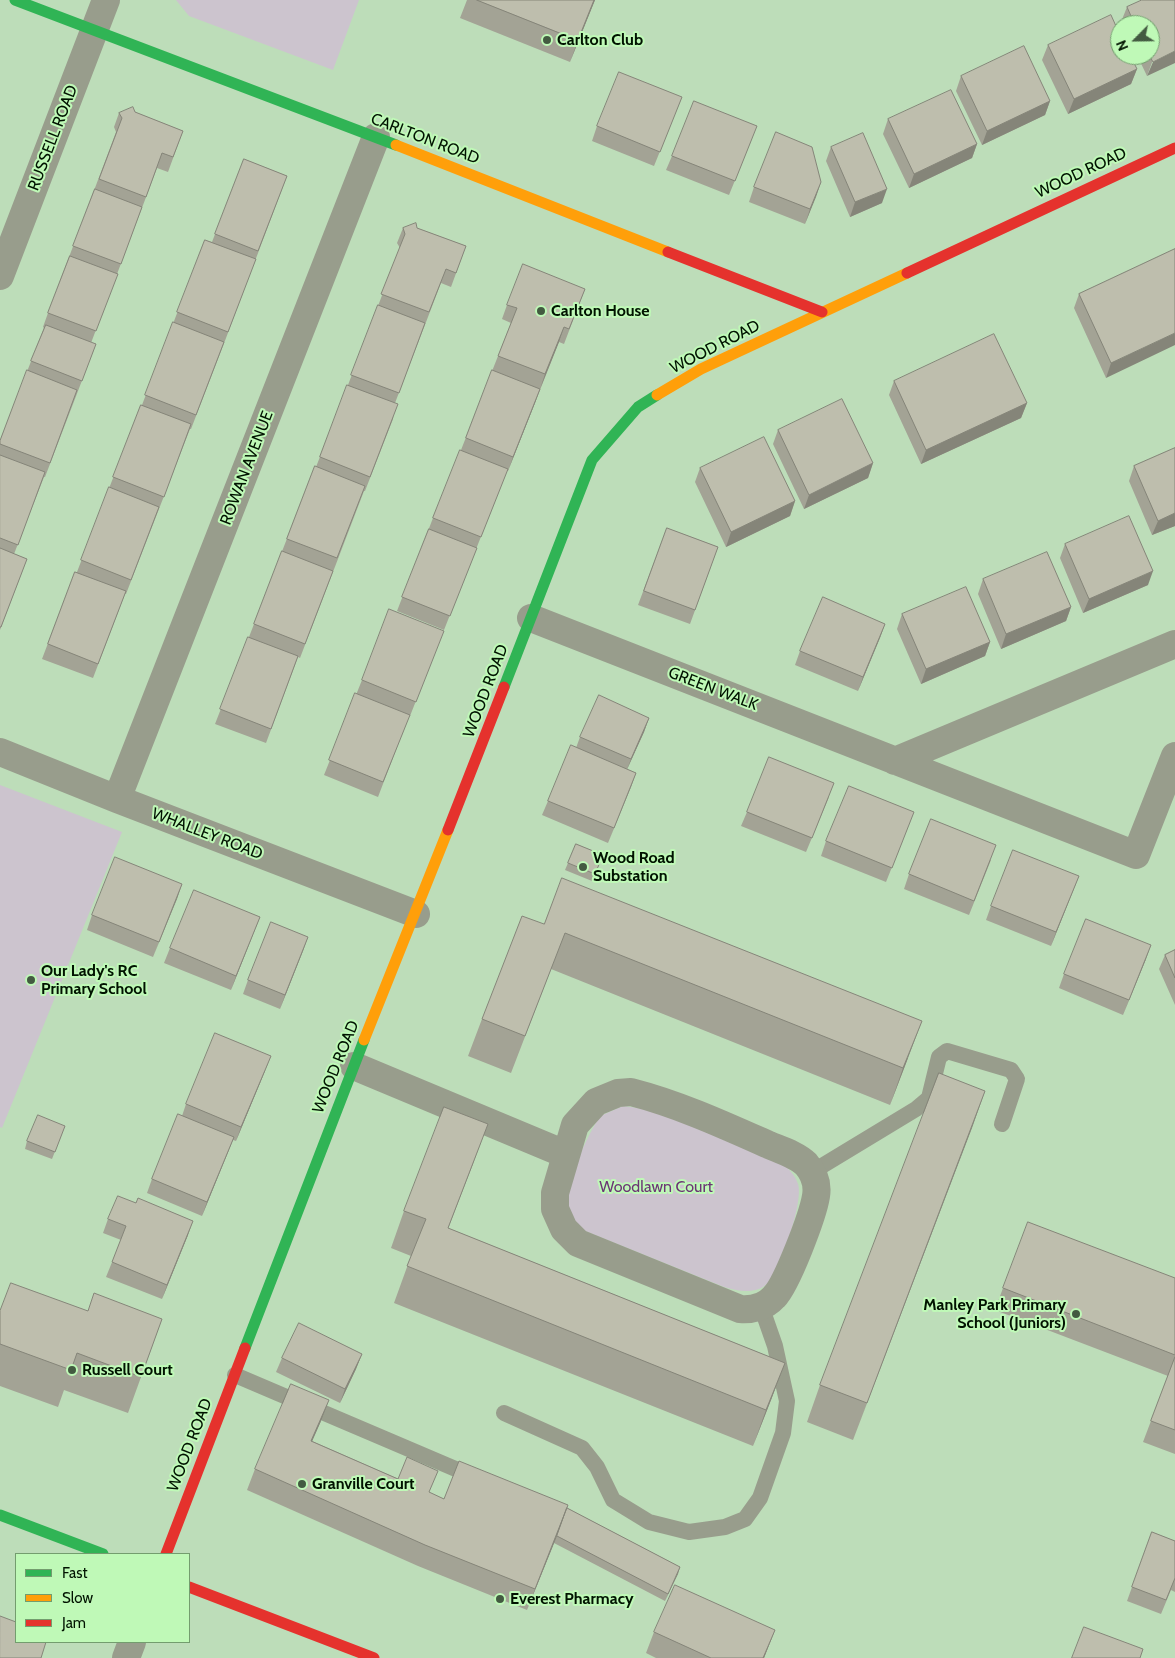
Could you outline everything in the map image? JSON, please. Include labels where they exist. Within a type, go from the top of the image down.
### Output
[{"type":"street","name":"CARLTON ROAD","points":[[15,0],[94,32],[376,137],[822,312]]},
{"type":"street","name":"RUSSELL ROAD","points":[[0,276],[106,0]]},
{"type":"street","name":"ROWAN AVENUE","points":[[117,799],[376,137]]},
{"type":"street","name":"WOOD ROAD","points":[[166,1553],[354,1066],[416,914],[592,460],[638,407],[701,369],[1175,148]]},
{"type":"street","name":"GREEN WALK","points":[[532,618],[1136,855],[1175,756]]},
{"type":"street","points":[[895,761],[1175,644]]},
{"type":"street","name":"WHALLEY ROAD","points":[[0,752],[416,914]]},
{"type":"street","points":[[354,1066],[565,1154]]},
{"type":"street","points":[[630,1092],[722,1124],[798,1158],[812,1172],[816,1183],[816,1196],[800,1245],[782,1287],[773,1299],[761,1306],[750,1310],[740,1309],[578,1243],[570,1237],[557,1218],[555,1209],[555,1193],[565,1154],[575,1125],[590,1108],[607,1097],[630,1092]]},
{"type":"street","points":[[0,1514],[100,1553]]},
{"type":"street","points":[[190,1587],[374,1658]]},
{"type":"street","points":[[126,1658],[132,1643]]},
{"type":"lane","points":[[812,1172],[916,1109],[928,1098],[939,1057],[947,1051],[1011,1070],[1017,1079],[1002,1124]]},
{"type":"lane","points":[[504,1413],[582,1448],[598,1467],[613,1500],[649,1522],[689,1532],[725,1527],[745,1519],[760,1498],[777,1452],[783,1433],[786,1401],[775,1346],[761,1306]]},
{"type":"lane","points":[[235,1375],[458,1470]]},
{"type":"green space","points":[[176,0],[359,0],[333,70],[189,16]]},
{"type":"green space","name":"Our Lady's RC Primary School","points":[[0,785],[122,832],[2,1128],[0,1127]]},
{"type":"green space","name":"Woodlawn Court","points":[[623,1106],[663,1114],[704,1129],[782,1163],[792,1172],[798,1184],[798,1205],[779,1265],[768,1283],[763,1287],[752,1291],[741,1291],[724,1287],[580,1229],[571,1217],[568,1209],[568,1198],[573,1174],[589,1136],[600,1116]]},
{"type":"building","points":[[477,0],[594,0],[578,40]]},
{"type":"building","points":[[1142,0],[1175,0],[1175,51],[1160,58],[1160,15],[1131,15],[1127,7]]},
{"type":"building","points":[[1110,15],[1110,65],[1135,65],[1137,69],[1074,99],[1048,45]]},
{"type":"building","points":[[1024,46],[1050,101],[987,131],[961,76]]},
{"type":"building","points":[[619,72],[682,97],[660,152],[597,126]]},
{"type":"building","points":[[951,90],[977,144],[914,174],[888,119]]},
{"type":"building","points":[[694,101],[757,126],[735,181],[672,156]]},
{"type":"building","points":[[133,107],[135,112],[183,131],[173,157],[162,153],[146,197],[99,179],[122,118],[119,113]]},
{"type":"building","points":[[776,132],[812,147],[821,182],[810,209],[754,187]]},
{"type":"building","points":[[863,133],[887,189],[855,202],[831,147]]},
{"type":"building","points":[[244,159],[287,176],[258,251],[215,234]]},
{"type":"building","points":[[95,189],[142,207],[121,264],[73,246]]},
{"type":"building","points":[[416,223],[417,228],[466,246],[456,273],[446,269],[429,312],[381,294],[405,234],[403,228]]},
{"type":"building","points":[[205,240],[256,259],[228,332],[177,312]]},
{"type":"building","points":[[1175,249],[1175,333],[1111,363],[1079,294]]},
{"type":"building","points":[[70,256],[118,274],[96,331],[48,313]]},
{"type":"building","name":"Carlton House","points":[[523,264],[585,289],[569,329],[564,327],[545,374],[498,356],[517,308],[507,305]]},
{"type":"building","points":[[378,305],[425,323],[399,393],[351,375]]},
{"type":"building","points":[[173,322],[224,342],[196,415],[145,395]]},
{"type":"building","points":[[46,325],[96,344],[82,381],[31,361]]},
{"type":"building","points":[[994,334],[1027,403],[926,450],[894,381]]},
{"type":"building","points":[[27,370],[77,390],[50,463],[0,444]]},
{"type":"building","points":[[492,370],[540,389],[513,457],[466,438]]},
{"type":"building","points":[[347,385],[398,404],[370,477],[320,457]]},
{"type":"building","points":[[842,399],[873,463],[809,495],[778,430]]},
{"type":"building","points":[[141,405],[191,424],[164,497],[113,477]]},
{"type":"building","points":[[764,437],[795,501],[731,532],[700,468]]},
{"type":"building","points":[[1175,448],[1175,513],[1158,521],[1134,466]]},
{"type":"building","points":[[460,450],[508,469],[481,537],[433,518]]},
{"type":"building","points":[[0,455],[45,472],[18,545],[0,538]]},
{"type":"building","points":[[315,466],[365,486],[337,558],[287,539]]},
{"type":"building","points":[[109,487],[159,507],[131,580],[81,560]]},
{"type":"building","points":[[1129,516],[1153,571],[1089,599],[1065,544]]},
{"type":"building","points":[[667,528],[718,547],[695,610],[644,591]]},
{"type":"building","points":[[429,529],[477,548],[450,616],[402,597]]},
{"type":"building","points":[[0,548],[27,559],[1,627],[0,627]]},
{"type":"building","points":[[282,551],[333,571],[305,644],[254,624]]},
{"type":"building","points":[[1047,552],[1071,607],[1006,634],[983,579]]},
{"type":"building","points":[[75,572],[126,591],[98,664],[48,644]]},
{"type":"building","points":[[966,587],[990,642],[926,669],[902,614]]},
{"type":"building","points":[[823,597],[885,624],[863,677],[800,651]]},
{"type":"building","points":[[389,609],[444,631],[416,702],[362,680]]},
{"type":"building","points":[[248,637],[298,656],[271,729],[220,709]]},
{"type":"building","points":[[355,693],[410,715],[383,782],[329,760]]},
{"type":"building","points":[[599,695],[649,718],[631,759],[580,737]]},
{"type":"building","points":[[571,745],[636,773],[614,828],[548,801]]},
{"type":"building","points":[[769,757],[834,783],[812,838],[747,812]]},
{"type":"building","points":[[849,786],[914,812],[892,868],[826,841]]},
{"type":"building","points":[[931,819],[996,845],[974,901],[909,874]]},
{"type":"building","points":[[576,844],[603,855],[595,874],[568,863]]},
{"type":"building","points":[[1013,850],[1079,876],[1056,932],[991,906]]},
{"type":"building","points":[[115,857],[182,884],[159,942],[92,915]]},
{"type":"building","points":[[562,878],[922,1021],[903,1068],[565,933],[525,1036],[482,1019],[522,916],[544,924]]},
{"type":"building","points":[[194,890],[260,917],[236,976],[170,948]]},
{"type":"building","points":[[1086,919],[1151,945],[1129,1000],[1064,974]]},
{"type":"building","points":[[271,922],[308,937],[285,995],[248,980]]},
{"type":"building","points":[[1175,950],[1175,978],[1165,955]]},
{"type":"building","points":[[215,1033],[271,1056],[241,1127],[186,1104]]},
{"type":"building","points":[[939,1073],[985,1091],[867,1403],[820,1385]]},
{"type":"building","points":[[444,1107],[488,1124],[448,1228],[785,1363],[766,1410],[407,1266],[426,1219],[404,1211]]},
{"type":"building","points":[[178,1114],[234,1137],[207,1202],[152,1179]]},
{"type":"building","points":[[38,1115],[65,1126],[55,1152],[27,1141]]},
{"type":"building","points":[[118,1196],[136,1203],[138,1198],[193,1221],[167,1285],[112,1262],[126,1226],[108,1219]]},
{"type":"building","points":[[1028,1222],[1175,1278],[1175,1355],[1003,1288]]},
{"type":"building","points":[[11,1283],[88,1311],[94,1293],[162,1319],[141,1377],[77,1353],[71,1370],[0,1344],[0,1311]]},
{"type":"building","points":[[299,1323],[362,1354],[345,1389],[282,1358]]},
{"type":"building","points":[[1175,1357],[1175,1430],[1151,1421]]},
{"type":"building","points":[[291,1384],[329,1400],[311,1441],[398,1479],[407,1457],[438,1471],[429,1492],[444,1499],[459,1461],[568,1505],[535,1589],[425,1545],[255,1469]]},
{"type":"building","points":[[567,1508],[680,1567],[668,1594],[557,1536]]},
{"type":"building","points":[[1152,1532],[1175,1541],[1175,1578],[1166,1600],[1132,1587]]},
{"type":"building","points":[[675,1585],[775,1630],[763,1658],[711,1658],[654,1632]]},
{"type":"building","points":[[0,1616],[15,1622],[15,1643],[46,1643],[41,1658],[0,1658]]},
{"type":"building","points":[[1084,1627],[1143,1649],[1140,1658],[1072,1658]]},
{"type":"traffic: fast","points":[[15,0],[396,145]]},
{"type":"traffic: fast","points":[[504,687],[592,460],[638,407],[657,395]]},
{"type":"traffic: fast","points":[[245,1348],[364,1040]]},
{"type":"traffic: fast","points":[[0,1515],[100,1553]]},
{"type":"traffic: slow","points":[[396,145],[668,252]]},
{"type":"traffic: slow","points":[[657,395],[701,369],[907,273]]},
{"type":"traffic: slow","points":[[364,1040],[448,830]]},
{"type":"traffic: jam","points":[[907,273],[1175,148]]},
{"type":"traffic: jam","points":[[668,252],[822,312]]},
{"type":"traffic: jam","points":[[448,830],[504,687]]},
{"type":"traffic: jam","points":[[166,1553],[245,1348]]},
{"type":"traffic: jam","points":[[190,1587],[374,1658]]},
{"type":"place","name":"Carlton Club","points":[[547,40]]},
{"type":"place","name":"Carlton House","points":[[541,311]]},
{"type":"place","name":"Wood Road Substation","points":[[583,867]]},
{"type":"place","name":"Our Lady's RC Primary School","points":[[31,980]]},
{"type":"place","name":"Manley Park Primary School (Juniors)","points":[[1076,1314]]},
{"type":"place","name":"Russell Court","points":[[72,1370]]},
{"type":"place","name":"Granville Court","points":[[302,1484]]},
{"type":"place","name":"Everest Pharmacy","points":[[500,1599]]}]
